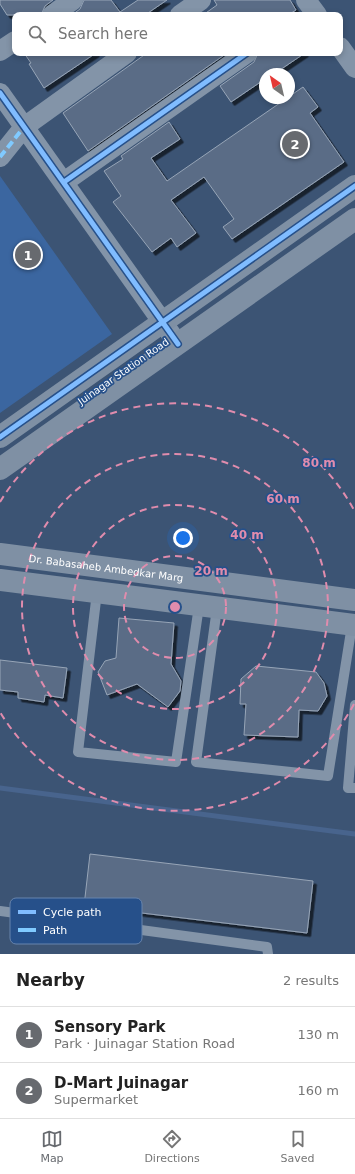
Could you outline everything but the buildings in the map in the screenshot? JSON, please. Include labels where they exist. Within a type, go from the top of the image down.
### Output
[{"type":"street","points":[[56,12],[73,0]]},
{"type":"street","points":[[184,12],[201,0]]},
{"type":"street","points":[[0,51],[12,43]]},
{"type":"street","points":[[343,51],[355,68]]},
{"type":"street","points":[[0,157],[24,127],[124,56]]},
{"type":"street","points":[[64,182],[243,56]]},
{"type":"street","points":[[0,93],[178,344]]},
{"type":"street","name":"Juinagar Station Road","points":[[0,437],[355,186]]},
{"type":"street","name":"Juinagar Station Road","points":[[0,470],[355,218]]},
{"type":"street","name":"Dr. Babasaheb Ambedkar Marg","points":[[0,554],[355,600]]},
{"type":"street","points":[[0,580],[354,625]]},
{"type":"street","points":[[303,619],[306,594]]},
{"type":"lane","points":[[97,592],[78,752],[176,762],[208,607]]},
{"type":"lane","points":[[208,607],[196,762],[328,776],[354,625]]},
{"type":"lane","points":[[355,705],[348,788],[355,788]]},
{"type":"lane","points":[[0,911],[10,912]]},
{"type":"lane","points":[[142,930],[267,947],[268,954]]},
{"type":"shaded area","points":[[0,176],[112,334],[0,413]]},
{"type":"waterway","points":[[0,788],[355,834]]},
{"type":"marked path","points":[[0,157],[24,127]]},
{"type":"cycle path","points":[[64,182],[243,56]]},
{"type":"cycle path","points":[[0,93],[178,344]]},
{"type":"cycle path","points":[[0,437],[355,186]]},
{"type":"place","name":"D-Mart Juinagar","points":[[295,144]]},
{"type":"place","name":"Sensory Park","points":[[28,255]]}]
